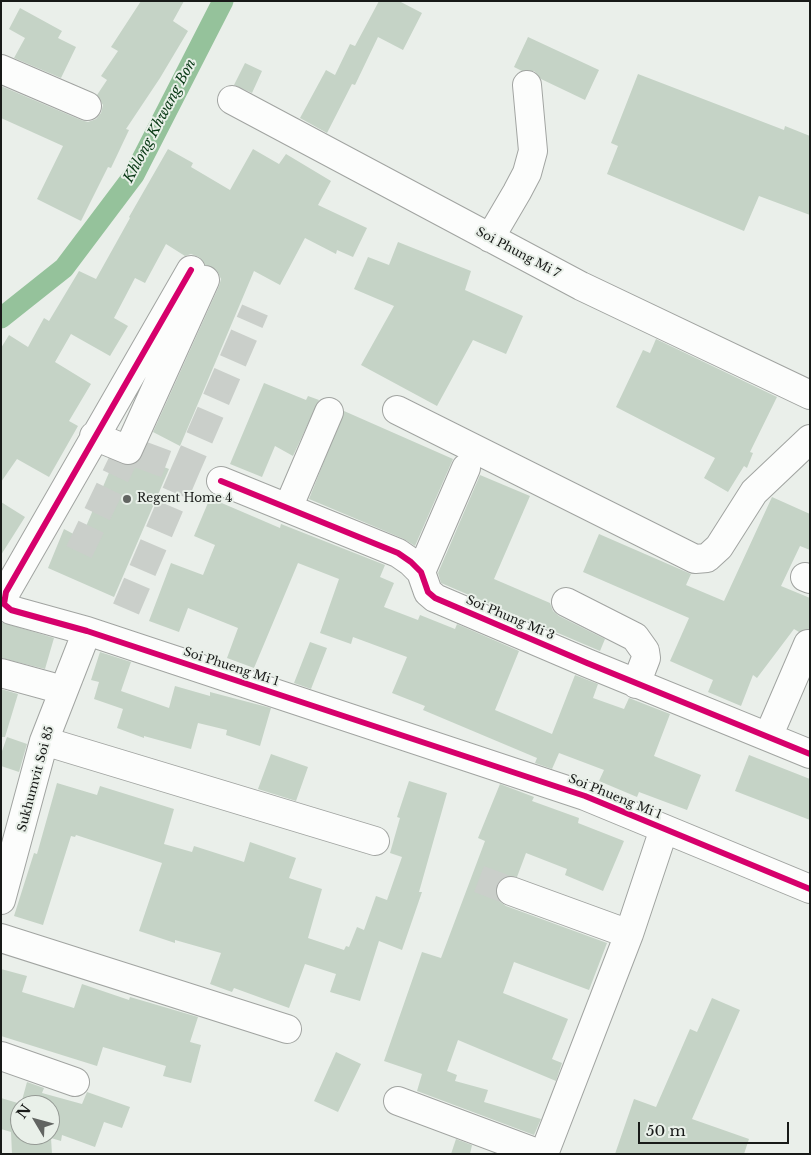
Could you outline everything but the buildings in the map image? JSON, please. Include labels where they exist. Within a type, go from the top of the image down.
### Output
[{"type":"street","points":[[1,69],[87,106]]},
{"type":"street","points":[[490,238],[527,173],[533,151],[527,85]]},
{"type":"street","name":"Soi Phung Mi 7","points":[[232,100],[580,286],[808,391]]},
{"type":"street","name":"Soi Phueng Mi 1","points":[[94,436],[128,450],[198,275],[94,436],[6,592],[4,604],[12,610],[87,631],[585,796],[810,889]]},
{"type":"street","points":[[397,410],[695,559],[707,558],[719,546],[754,492],[810,439]]},
{"type":"street","points":[[288,508],[329,412]]},
{"type":"street","points":[[421,572],[466,468]]},
{"type":"street","name":"Soi Phung Mi 3","points":[[221,481],[398,553],[412,562],[421,572],[428,592],[435,598],[636,684],[810,754]]},
{"type":"street","points":[[566,602],[634,637],[646,651],[646,658],[636,684]]},
{"type":"street","name":"Sukhumvit Soi 85","points":[[1,900],[6,868],[44,741],[87,631]]},
{"type":"street","points":[[768,737],[808,644]]},
{"type":"street","points":[[1,673],[63,690]]},
{"type":"street","points":[[44,741],[375,841]]},
{"type":"street","points":[[398,1101],[542,1154],[629,934],[664,829]]},
{"type":"street","points":[[511,891],[629,934]]},
{"type":"street","points":[[1,938],[287,1029]]},
{"type":"street","points":[[1,1056],[75,1082]]},
{"type":"waterway","name":"Khlong Khwang Bon","points":[[1,318],[64,268],[134,175],[223,1]]},
{"type":"tunnel","points":[[79,552],[128,450],[185,471],[255,310]]},
{"type":"tunnel","points":[[126,609],[185,471]]},
{"type":"tunnel","points":[[479,879],[511,891]]},
{"type":"cycle path","points":[[191,270],[6,592],[4,604],[11,610],[87,631],[585,796],[810,889]]},
{"type":"cycle path","points":[[221,481],[398,553],[421,572],[428,592],[435,598],[587,663],[810,754]]},
{"type":"place","name":"Regent Home 4","points":[[127,499]]}]
